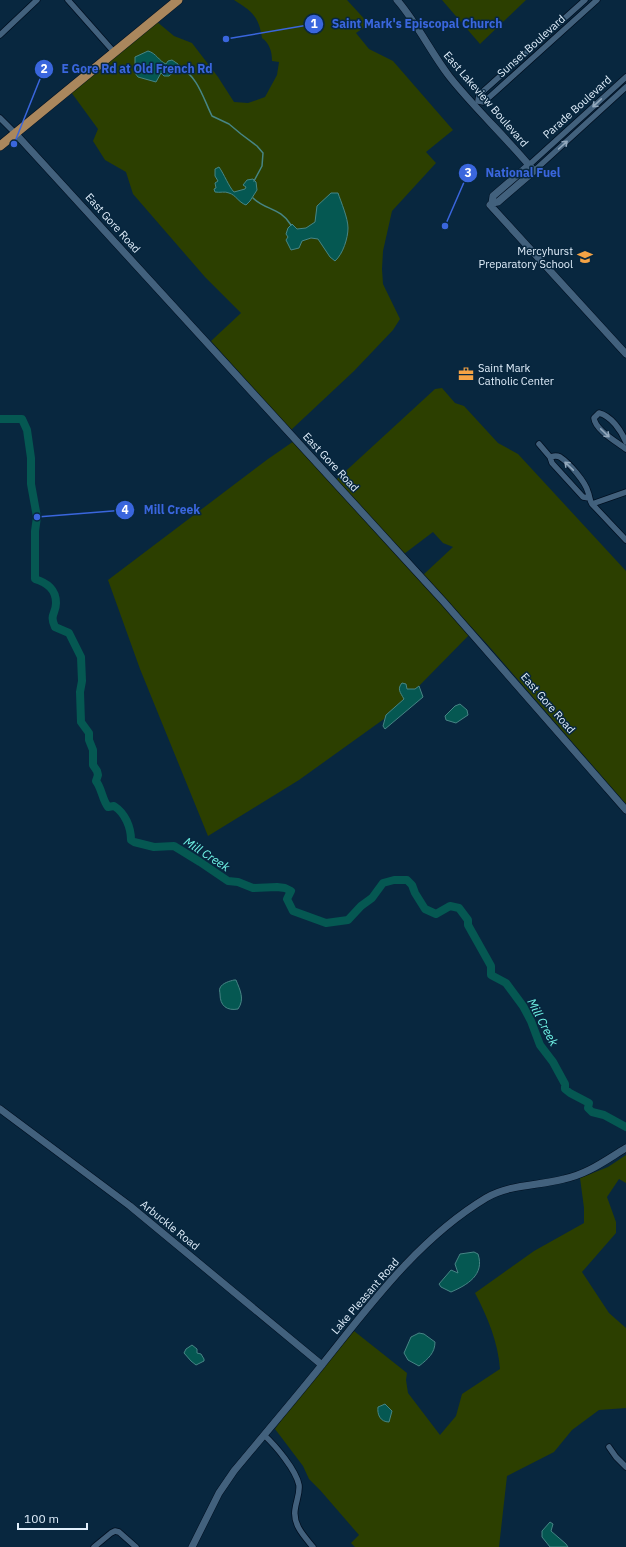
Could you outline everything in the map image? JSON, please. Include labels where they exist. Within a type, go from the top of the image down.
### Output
[{"type":"main road","points":[[0,146],[178,0]]},
{"type":"street","points":[[0,35],[37,0]]},
{"type":"street","points":[[68,0],[114,52]]},
{"type":"street","name":"East Lakeview Boulevard","points":[[397,0],[415,23],[427,46],[440,64],[532,168]]},
{"type":"street","name":"Sunset Boulevard","points":[[476,103],[479,96],[585,0]]},
{"type":"street","name":"Sunset Boulevard","points":[[476,103],[484,102],[597,0]]},
{"type":"street","name":"Parade Boulevard","points":[[532,168],[626,77]]},
{"type":"street","name":"Parade Boulevard","points":[[626,87],[532,168],[493,196],[491,204],[626,354]]},
{"type":"street","points":[[0,118],[15,133]]},
{"type":"street","name":"East Gore Road","points":[[15,133],[448,607],[626,810]]},
{"type":"street","points":[[626,442],[621,431],[608,417],[599,413],[597,414],[594,418],[596,425],[626,449]]},
{"type":"street","points":[[539,444],[550,457],[552,463],[583,497],[590,501],[626,540]]},
{"type":"street","points":[[550,457],[555,455],[559,457],[578,474],[589,492],[590,501]]},
{"type":"street","points":[[590,501],[626,492]]},
{"type":"street","name":"Arbuckle Road","points":[[0,1109],[139,1213],[322,1366]]},
{"type":"street","name":"Lake Pleasant Road","points":[[192,1547],[222,1488],[386,1286],[429,1241],[460,1215],[499,1192],[518,1186],[560,1180],[578,1175],[597,1166],[626,1148]]},
{"type":"street","points":[[264,1435],[275,1446],[296,1477],[299,1490],[295,1510],[296,1522],[300,1531],[313,1547]]},
{"type":"street","points":[[609,1447],[616,1458],[626,1467]]},
{"type":"street","points":[[94,1547],[114,1531],[119,1532],[136,1547]]},
{"type":"shaded area","points":[[234,0],[347,0],[369,24],[356,33],[369,49],[393,61],[453,130],[426,152],[436,163],[392,211],[383,251],[383,284],[400,319],[393,330],[354,371],[291,430],[211,341],[241,313],[205,277],[133,194],[126,172],[105,160],[93,141],[98,129],[71,92],[156,21],[174,36],[192,43],[218,77],[234,102],[248,103],[265,97],[277,75],[279,62],[272,61],[270,48],[262,38],[259,25],[254,15]]},
{"type":"shaded area","points":[[442,0],[526,0],[480,44]]},
{"type":"shaded area","points":[[148,51],[153,53],[166,64],[168,61],[172,60],[178,64],[179,67],[169,76],[164,76],[161,73],[156,82],[138,77],[135,73],[138,72],[135,64],[135,57]]},
{"type":"shaded area","points":[[219,167],[234,192],[245,189],[246,187],[243,185],[247,180],[253,179],[256,182],[257,190],[246,205],[231,194],[226,192],[215,192],[215,183],[218,181],[215,176],[215,169]]},
{"type":"shaded area","points":[[331,193],[338,193],[348,224],[346,241],[338,258],[335,261],[330,257],[318,239],[311,238],[302,241],[299,248],[291,250],[286,240],[288,237],[286,234],[288,228],[292,224],[297,229],[306,228],[315,222],[317,206]]},
{"type":"shaded area","points":[[442,388],[455,403],[464,406],[498,443],[518,454],[626,571],[626,804],[487,644],[423,575],[453,547],[443,543],[433,532],[404,554],[336,480],[435,389]]},
{"type":"shaded area","points":[[294,441],[470,634],[419,686],[415,689],[407,689],[404,699],[386,715],[384,719],[299,780],[208,836],[140,669],[108,580]]},
{"type":"shaded area","points":[[402,683],[406,684],[407,689],[415,689],[419,686],[423,697],[385,729],[383,726],[386,715],[404,699],[399,689]]},
{"type":"shaded area","points":[[460,704],[467,710],[468,715],[456,723],[446,720],[445,716],[455,706]]},
{"type":"shaded area","points":[[236,980],[241,998],[238,1009],[225,1007],[220,998],[221,986]]},
{"type":"shaded area","points":[[626,1155],[626,1183],[619,1179],[607,1197],[616,1222],[616,1233],[582,1272],[609,1313],[626,1328],[626,1408],[599,1410],[572,1430],[554,1452],[507,1476],[499,1547],[355,1547],[351,1543],[359,1535],[309,1479],[303,1466],[275,1429],[295,1401],[354,1331],[407,1373],[406,1380],[408,1393],[440,1435],[456,1416],[462,1394],[500,1369],[492,1330],[475,1293],[534,1251],[584,1223],[584,1208],[580,1178],[608,1167]]},
{"type":"shaded area","points":[[474,1252],[478,1254],[480,1261],[477,1273],[473,1278],[463,1286],[451,1292],[441,1287],[439,1284],[451,1270],[458,1273],[455,1264],[460,1254]]},
{"type":"shaded area","points":[[419,1333],[424,1334],[435,1342],[435,1346],[430,1356],[419,1366],[408,1360],[404,1353],[411,1337]]},
{"type":"shaded area","points":[[192,1345],[197,1349],[197,1353],[201,1354],[204,1359],[204,1361],[196,1365],[184,1353],[186,1349]]},
{"type":"shaded area","points":[[385,1404],[392,1411],[389,1422],[383,1421],[378,1412],[378,1407]]},
{"type":"shaded area","points":[[550,1522],[553,1524],[551,1531],[568,1547],[550,1547],[542,1537],[542,1531]]},
{"type":"waterway","points":[[179,67],[191,76],[203,95],[212,116],[229,124],[257,146],[263,153],[262,166],[254,181]]},
{"type":"waterway","points":[[253,198],[283,215],[291,225]]},
{"type":"waterway","name":"Mill Creek","points":[[0,419],[22,419],[27,430],[31,458],[31,484],[37,517],[35,531],[35,579],[43,582],[53,590],[56,598],[53,623],[55,627],[69,633],[81,657],[81,722],[89,733],[89,740],[93,750],[93,765],[98,775],[96,781],[108,807],[114,806],[124,816],[129,825],[131,840],[154,847],[174,846],[228,881],[238,882],[253,888],[285,888],[291,891],[287,899],[293,911],[326,923],[348,920],[361,906],[372,898],[383,883],[394,880],[407,880],[412,885],[425,909],[436,914],[450,906],[459,908],[468,920],[468,925],[491,966],[491,975],[506,983],[523,1006],[531,1021],[540,1045],[553,1062],[565,1084],[565,1089],[589,1103],[588,1108],[592,1112],[604,1115],[626,1127]]},
{"type":"place","name":"Saint Mark's Episcopal Church","points":[[226,39]]},
{"type":"place","name":"E Gore Rd at Old French Rd","points":[[14,144]]},
{"type":"place","name":"National Fuel","points":[[445,226]]},
{"type":"place","name":"Mercyhurst Preparatory School","points":[[585,257]]},
{"type":"place","name":"Saint Mark Catholic Center","points":[[466,374]]},
{"type":"place","name":"Mill Creek","points":[[37,517]]}]
